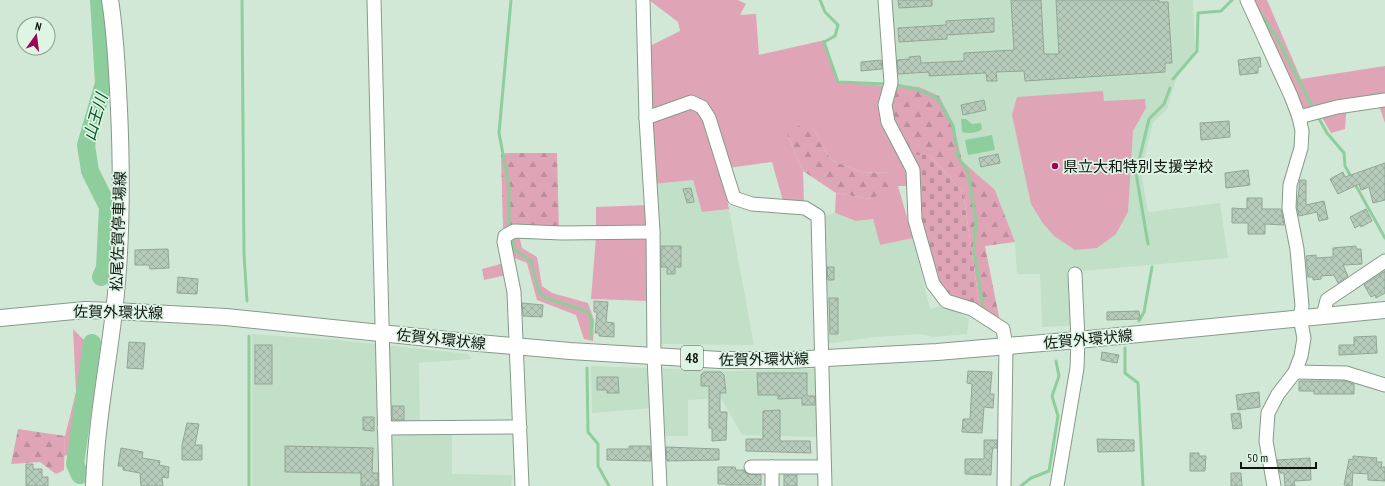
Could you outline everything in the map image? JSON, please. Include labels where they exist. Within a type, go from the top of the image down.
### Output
[{"type":"main road","name":"松尾佐賀停車場線","points":[[94,486],[95,443],[114,310],[120,224],[121,154],[115,28],[110,0]]},
{"type":"main road","name":"佐賀外環状線","points":[[0,318],[85,310],[114,310],[226,317],[516,347],[654,357],[720,360],[821,358],[1006,346],[1385,310]]},
{"type":"street","points":[[374,0],[386,486]]},
{"type":"street","points":[[643,0],[646,118],[653,232],[654,357],[660,486]]},
{"type":"street","points":[[886,0],[891,83],[885,105],[888,122],[913,170],[915,220],[933,284],[946,301],[972,309],[1003,329],[1006,346],[1004,486]]},
{"type":"street","points":[[1247,0],[1310,114]]},
{"type":"street","points":[[1310,114],[1385,100]]},
{"type":"street","points":[[646,118],[691,102],[702,107],[709,118],[734,198],[752,204],[804,208],[818,216],[825,486]]},
{"type":"street","points":[[1274,486],[1266,441],[1268,413],[1278,394],[1295,372],[1301,356],[1304,338],[1300,318],[1302,306],[1297,249],[1289,208],[1290,185],[1301,148],[1302,132],[1310,114]]},
{"type":"street","points":[[522,486],[514,292],[504,242],[509,234],[653,232]]},
{"type":"street","points":[[1323,316],[1327,300],[1385,261]]},
{"type":"street","points":[[1057,486],[1077,368],[1078,340],[1075,274]]},
{"type":"street","points":[[1295,372],[1346,373],[1385,385]]},
{"type":"street","points":[[384,428],[520,427]]},
{"type":"street","points":[[751,467],[824,467]]},
{"type":"street","points":[[772,467],[772,486]]},
{"type":"shaded area","name":"県立大和特別支援学校","points":[[890,0],[1193,0],[1195,49],[1176,79],[1167,109],[1153,123],[1141,171],[1148,212],[1220,203],[1228,258],[1081,271],[1082,325],[1042,327],[1040,274],[1017,274],[1015,242],[995,190],[962,161],[954,125],[896,85]]},
{"type":"shaded area","points":[[961,119],[966,119],[972,124],[981,123],[982,129],[973,133],[962,132]]},
{"type":"shaded area","points":[[992,135],[995,150],[968,155],[965,140]]},
{"type":"shaded area","points":[[693,180],[702,212],[729,209],[754,345],[659,344],[653,184]]},
{"type":"shaded area","points":[[835,213],[856,221],[873,218],[880,245],[913,238],[930,309],[945,305],[969,319],[967,334],[934,337],[919,334],[876,337],[825,344],[820,217]]},
{"type":"shaded area","points":[[252,334],[339,340],[468,354],[471,359],[419,363],[420,425],[452,433],[452,474],[512,475],[511,486],[252,486]]},
{"type":"shaded area","points":[[591,366],[732,371],[817,369],[821,437],[742,435],[721,398],[688,400],[688,436],[664,436],[653,408],[592,413]]},
{"type":"green space","points":[[649,0],[738,0],[746,4],[740,15],[756,14],[759,55],[825,40],[837,82],[886,86],[909,172],[909,186],[898,186],[913,238],[880,245],[873,219],[856,221],[835,213],[836,193],[870,199],[891,173],[861,172],[831,160],[814,130],[786,132],[803,171],[804,205],[783,201],[772,162],[728,168],[709,114],[729,209],[702,212],[693,180],[653,184],[648,47],[680,31],[678,22]]},
{"type":"green space","points":[[1253,0],[1267,0],[1301,79],[1385,66],[1385,123],[1377,100],[1347,103],[1345,129],[1331,133],[1317,109],[1301,112]]},
{"type":"green space","points":[[896,85],[919,87],[939,96],[954,125],[962,161],[995,190],[1015,242],[985,246],[1000,322],[980,308],[963,192],[929,155],[913,155],[891,123],[888,104]]},
{"type":"green space","points":[[1103,91],[1104,101],[1145,99],[1146,108],[1133,131],[1128,212],[1116,234],[1097,248],[1075,250],[1054,236],[1042,222],[1031,204],[1012,115],[1017,97]]},
{"type":"green space","points":[[803,124],[814,130],[831,160],[861,172],[891,173],[898,186],[870,199],[836,193],[803,171],[786,132]]},
{"type":"green space","points":[[557,153],[559,230],[503,228],[501,154]]},
{"type":"green space","points":[[913,155],[929,155],[963,192],[980,308],[948,298],[935,280],[918,219],[916,166]]},
{"type":"green space","points":[[647,205],[648,230],[596,230],[596,207]]},
{"type":"green space","points":[[519,235],[522,248],[537,257],[542,286],[552,293],[588,303],[594,320],[593,341],[584,339],[576,315],[537,300],[527,263],[512,257],[506,240]]},
{"type":"green space","points":[[648,235],[649,301],[591,299],[596,237]]},
{"type":"green space","points":[[504,263],[506,275],[484,280],[482,269]]},
{"type":"green space","points":[[73,329],[85,341],[83,384],[72,454],[64,456],[65,436],[76,392]]},
{"type":"green space","points":[[18,429],[65,436],[64,470],[56,474],[40,462],[11,464]]},
{"type":"building","points":[[898,0],[932,0],[932,6],[899,8]]},
{"type":"building","points":[[1011,0],[1041,0],[1044,54],[1059,54],[1056,0],[1159,0],[1159,2],[1168,2],[1172,63],[1165,63],[1165,72],[1025,81],[1024,71],[996,72],[997,81],[987,81],[986,73],[929,76],[929,72],[898,74],[897,60],[910,59],[909,57],[920,56],[921,63],[964,61],[964,53],[1014,50]]},
{"type":"building","points":[[994,18],[994,32],[947,35],[947,39],[899,42],[898,28],[946,25],[946,21]]},
{"type":"building","points":[[1260,57],[1261,67],[1258,67],[1258,73],[1240,75],[1238,60]]},
{"type":"building","points":[[881,60],[882,69],[861,71],[861,62]]},
{"type":"building","points":[[984,100],[986,110],[963,115],[961,105]]},
{"type":"building","points":[[1229,121],[1230,137],[1201,140],[1200,123]]},
{"type":"building","points":[[998,154],[1000,163],[981,167],[979,158]]},
{"type":"building","points":[[1385,163],[1385,200],[1373,203],[1369,187],[1361,190],[1359,184],[1338,194],[1330,179],[1343,172],[1345,177]]},
{"type":"building","points":[[1248,170],[1250,185],[1226,188],[1225,173]]},
{"type":"building","points":[[1300,180],[1306,180],[1306,205],[1324,201],[1328,219],[1319,221],[1317,212],[1299,216],[1297,207]]},
{"type":"building","points":[[691,188],[694,202],[687,203],[683,189]]},
{"type":"building","points":[[1247,198],[1262,198],[1262,209],[1281,209],[1284,225],[1265,224],[1265,234],[1248,234],[1248,223],[1232,223],[1232,208],[1247,209]]},
{"type":"building","points":[[1366,209],[1372,221],[1361,227],[1360,225],[1355,228],[1350,217]]},
{"type":"building","points":[[661,246],[681,246],[681,267],[675,267],[675,274],[667,274],[667,267],[661,267]]},
{"type":"building","points":[[1356,246],[1356,249],[1361,249],[1362,264],[1343,265],[1348,276],[1338,283],[1334,275],[1321,276],[1321,279],[1313,280],[1313,277],[1308,277],[1306,256],[1316,255],[1316,258],[1333,257],[1333,248]]},
{"type":"building","points":[[168,249],[169,268],[150,269],[149,265],[135,265],[135,250]]},
{"type":"building","points":[[827,267],[834,267],[834,280],[828,280]]},
{"type":"building","points":[[1385,271],[1385,293],[1376,298],[1375,295],[1371,297],[1364,285]]},
{"type":"building","points":[[178,277],[198,279],[197,294],[177,293]]},
{"type":"building","points":[[829,298],[838,298],[838,334],[830,334]]},
{"type":"building","points":[[594,301],[608,302],[606,322],[614,323],[614,337],[599,336],[599,333],[595,333],[597,312],[594,312]]},
{"type":"building","points":[[522,303],[543,305],[542,317],[523,316]]},
{"type":"building","points":[[1139,311],[1140,319],[1107,320],[1107,312]]},
{"type":"building","points":[[1376,336],[1377,353],[1339,355],[1339,345],[1354,345],[1354,337]]},
{"type":"building","points":[[129,342],[145,343],[143,369],[127,368]]},
{"type":"building","points":[[255,345],[272,345],[272,384],[255,384]]},
{"type":"building","points":[[1102,352],[1119,355],[1117,363],[1101,360]]},
{"type":"building","points":[[968,371],[992,372],[990,394],[994,394],[993,408],[984,407],[982,433],[962,432],[963,419],[970,419],[972,384],[967,383]]},
{"type":"building","points":[[704,372],[721,372],[724,375],[726,393],[720,393],[720,412],[727,412],[726,440],[712,441],[712,428],[709,428],[709,386],[701,386],[701,375]]},
{"type":"building","points":[[757,373],[807,373],[807,396],[815,396],[815,405],[802,405],[802,398],[778,399],[778,395],[758,395]]},
{"type":"building","points":[[597,377],[618,377],[619,393],[607,393],[607,390],[597,390]]},
{"type":"building","points":[[1299,381],[1345,381],[1354,384],[1354,394],[1314,394],[1314,391],[1299,391]]},
{"type":"building","points":[[1259,392],[1260,407],[1238,410],[1236,395]]},
{"type":"building","points":[[392,406],[404,406],[404,420],[392,420]]},
{"type":"building","points":[[780,410],[780,441],[810,441],[811,453],[746,451],[746,439],[763,439],[763,411]]},
{"type":"building","points":[[1240,413],[1242,428],[1233,429],[1231,414]]},
{"type":"building","points":[[363,417],[374,417],[374,431],[363,430]]},
{"type":"building","points":[[187,423],[199,424],[195,445],[202,445],[202,460],[182,460],[182,445]]},
{"type":"building","points":[[1097,439],[1134,440],[1134,451],[1098,452]]},
{"type":"building","points":[[984,440],[997,440],[997,448],[993,448],[991,475],[965,474],[965,459],[984,459]]},
{"type":"building","points":[[285,446],[373,448],[372,473],[378,473],[378,486],[361,486],[361,473],[285,472]]},
{"type":"building","points":[[629,446],[650,446],[651,461],[607,460],[607,449],[629,449]]},
{"type":"building","points":[[666,447],[719,449],[719,460],[667,461]]},
{"type":"building","points":[[121,448],[143,452],[142,458],[160,461],[159,465],[169,467],[168,478],[162,477],[163,486],[141,486],[140,473],[123,470],[123,466],[118,466]]},
{"type":"building","points":[[1190,453],[1199,453],[1199,456],[1206,456],[1205,471],[1190,471]]},
{"type":"building","points":[[1353,456],[1377,458],[1376,462],[1382,462],[1381,467],[1385,467],[1385,481],[1368,480],[1368,474],[1353,473],[1352,486],[1344,485],[1349,459],[1353,460]]},
{"type":"building","points":[[1310,458],[1311,480],[1294,481],[1295,486],[1285,486],[1284,473],[1280,473],[1277,460]]},
{"type":"building","points":[[26,464],[33,464],[33,469],[42,469],[42,477],[48,477],[48,486],[26,486]]},
{"type":"building","points":[[718,467],[735,467],[736,470],[744,470],[747,474],[761,475],[761,485],[718,484]]},
{"type":"building","points":[[1231,473],[1241,473],[1242,486],[1231,486]]},
{"type":"building","points":[[784,475],[797,475],[797,486],[784,486]]},
{"type":"waterway","name":"山王川","points":[[99,0],[104,83],[86,145],[90,171],[108,207],[105,268],[101,277]]},
{"type":"waterway","points":[[242,0],[244,254],[247,301]]},
{"type":"waterway","points":[[509,229],[509,186],[499,133],[511,0]]},
{"type":"waterway","points":[[820,0],[825,12],[838,25],[835,36],[824,42],[838,82],[886,84]]},
{"type":"waterway","points":[[1173,79],[1197,51],[1198,13],[1221,11],[1232,0]]},
{"type":"waterway","points":[[1258,10],[1276,36],[1314,110]]},
{"type":"waterway","points":[[896,85],[916,89],[937,98],[953,126],[958,157],[968,172],[976,221],[974,251],[983,307]]},
{"type":"waterway","points":[[1148,244],[1136,173],[1149,119],[1164,104],[1170,88]]},
{"type":"waterway","points":[[1317,115],[1327,133],[1344,153],[1345,166],[1385,238]]},
{"type":"waterway","points":[[511,236],[515,250],[531,261],[539,292],[544,297],[588,312],[592,322],[591,336]]},
{"type":"waterway","points":[[1139,321],[1144,312],[1152,267]]},
{"type":"waterway","points":[[249,336],[249,486]]},
{"type":"waterway","name":"山王川","points":[[80,475],[75,464],[92,343]]},
{"type":"waterway","points":[[1125,348],[1125,373],[1138,383],[1143,486]]},
{"type":"waterway","points":[[1021,486],[1031,478],[1049,471],[1058,416],[1052,396],[1059,376],[1056,361]]},
{"type":"waterway","points":[[587,368],[588,432],[598,444],[598,466],[609,486]]},
{"type":"place","name":"県立大和特別支援学校","points":[[1055,166]]}]
